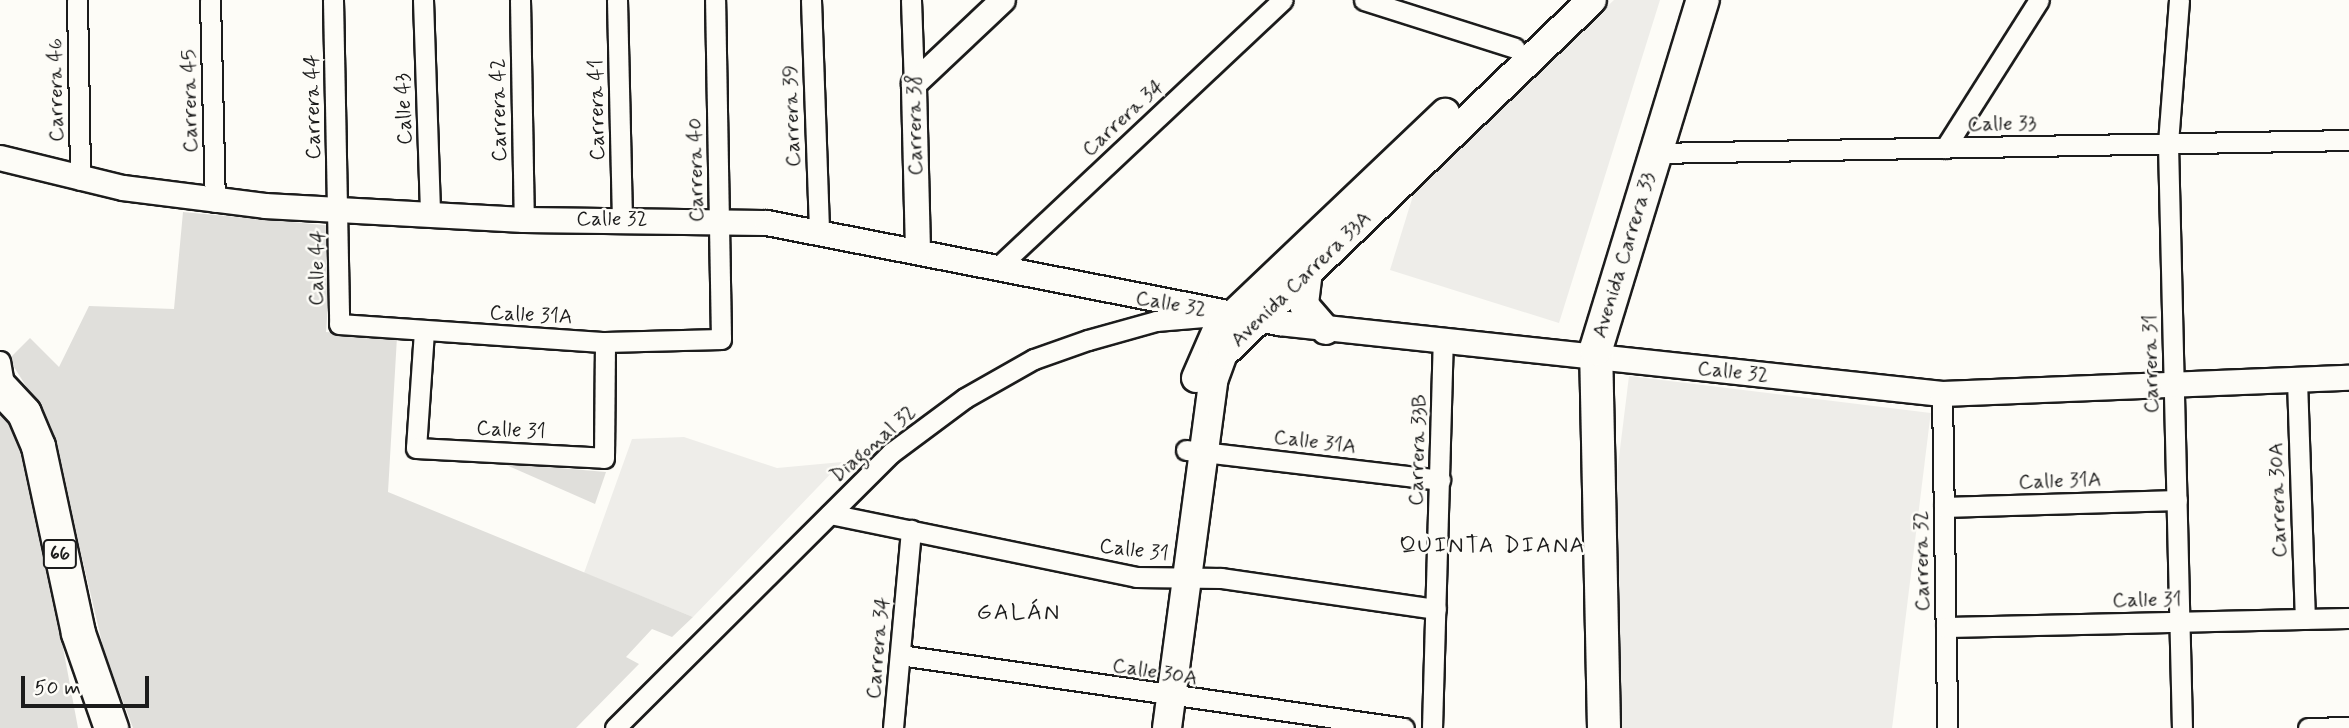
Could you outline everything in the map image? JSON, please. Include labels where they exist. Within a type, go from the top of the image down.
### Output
[{"type":"highway","name":"66","points":[[2,379],[24,413],[38,446],[78,633],[111,728]]},
{"type":"main road","name":"Avenida Carrera 33A","points":[[1243,317],[1308,271],[1517,59],[1566,0]]},
{"type":"main road","name":"Avenida Carrera 33A","points":[[1148,728],[1162,696],[1195,451],[1199,362],[1243,317],[1517,59],[1592,0]]},
{"type":"main road","name":"Avenida Carrera 33","points":[[1604,728],[1586,357],[1580,323],[1682,0]]},
{"type":"main road","name":"Avenida Carrera 33","points":[[1582,728],[1586,357],[1703,0]]},
{"type":"main road","points":[[1308,271],[1304,305],[1326,330]]},
{"type":"main road","name":"Avenida Carrera 33A","points":[[1162,696],[1167,728]]},
{"type":"street","name":"Carrera 46","points":[[77,0],[80,180]]},
{"type":"street","name":"Carrera 45","points":[[210,0],[215,202]]},
{"type":"street","name":"Carrera 44","points":[[333,0],[340,212]]},
{"type":"street","name":"Calle 43","points":[[423,0],[430,216]]},
{"type":"street","name":"Carrera 42","points":[[520,0],[524,220]]},
{"type":"street","name":"Carrera 41","points":[[617,0],[622,219]]},
{"type":"street","name":"Carrera 40","points":[[715,0],[722,339]]},
{"type":"street","name":"Carrera 39","points":[[811,0],[819,230]]},
{"type":"street","name":"Carrera 38","points":[[911,0],[918,251]]},
{"type":"street","points":[[914,84],[1003,0]]},
{"type":"street","name":"Carrera 34","points":[[996,269],[1282,0]]},
{"type":"street","points":[[1364,0],[1517,59]]},
{"type":"street","points":[[1945,148],[2039,0]]},
{"type":"street","name":"Carrera 31","points":[[2179,0],[2168,144],[2182,728]]},
{"type":"street","name":"Calle 33","points":[[1655,153],[2349,140]]},
{"type":"street","name":"Calle 32","points":[[0,158],[80,180],[215,202],[340,212],[524,220],[720,219],[819,230],[996,269],[1243,317],[1326,330],[1942,394],[2349,379]]},
{"type":"street","name":"Calle 44","points":[[339,324],[340,212]]},
{"type":"street","name":"Diagonal 32","points":[[615,728],[830,514],[919,432],[1034,359],[1137,326],[1243,317]]},
{"type":"street","name":"Calle 31A","points":[[339,324],[605,342],[722,339]]},
{"type":"street","name":"Calle 31","points":[[424,331],[416,448],[604,458],[605,342]]},
{"type":"street","name":"Carrera 33B","points":[[1432,728],[1443,342]]},
{"type":"street","name":"Carrera 30A","points":[[2297,380],[2305,619]]},
{"type":"street","name":"Carrera 32","points":[[1942,394],[1947,728]]},
{"type":"street","name":"Calle 31A","points":[[1195,451],[1440,480]]},
{"type":"street","name":"Calle 31A","points":[[1944,507],[2177,500]]},
{"type":"street","name":"Calle 31","points":[[830,514],[1136,578],[1178,578],[1436,609]]},
{"type":"street","name":"Carrera 34","points":[[893,728],[911,530]]},
{"type":"street","name":"Calle 31","points":[[1946,628],[2349,618]]},
{"type":"street","name":"Calle 30A","points":[[900,655],[1162,696],[1404,728]]},
{"type":"street","points":[[2308,728],[2349,727]]},
{"type":"shaded area","points":[[1614,0],[1660,0],[1559,323],[1390,270],[1416,186]]},
{"type":"shaded area","points":[[183,212],[334,226],[326,332],[397,337],[388,492],[693,617],[672,637],[652,629],[626,657],[639,664],[576,728],[133,728],[104,651],[51,426],[9,359],[30,338],[59,367],[89,306],[174,309]]},
{"type":"shaded area","points":[[1629,376],[1931,413],[1892,728],[1607,728],[1586,725]]},
{"type":"shaded area","points":[[0,408],[26,449],[78,728],[0,728]]},
{"type":"shaded area","points":[[684,437],[777,468],[842,462],[693,617],[584,573],[632,439]]},
{"type":"shaded area","points":[[502,463],[606,472],[595,504]]},
{"type":"district","name":"QUINTA DIANA","points":[[1493,546]]},
{"type":"district","name":"GALÁN","points":[[1019,613]]}]
